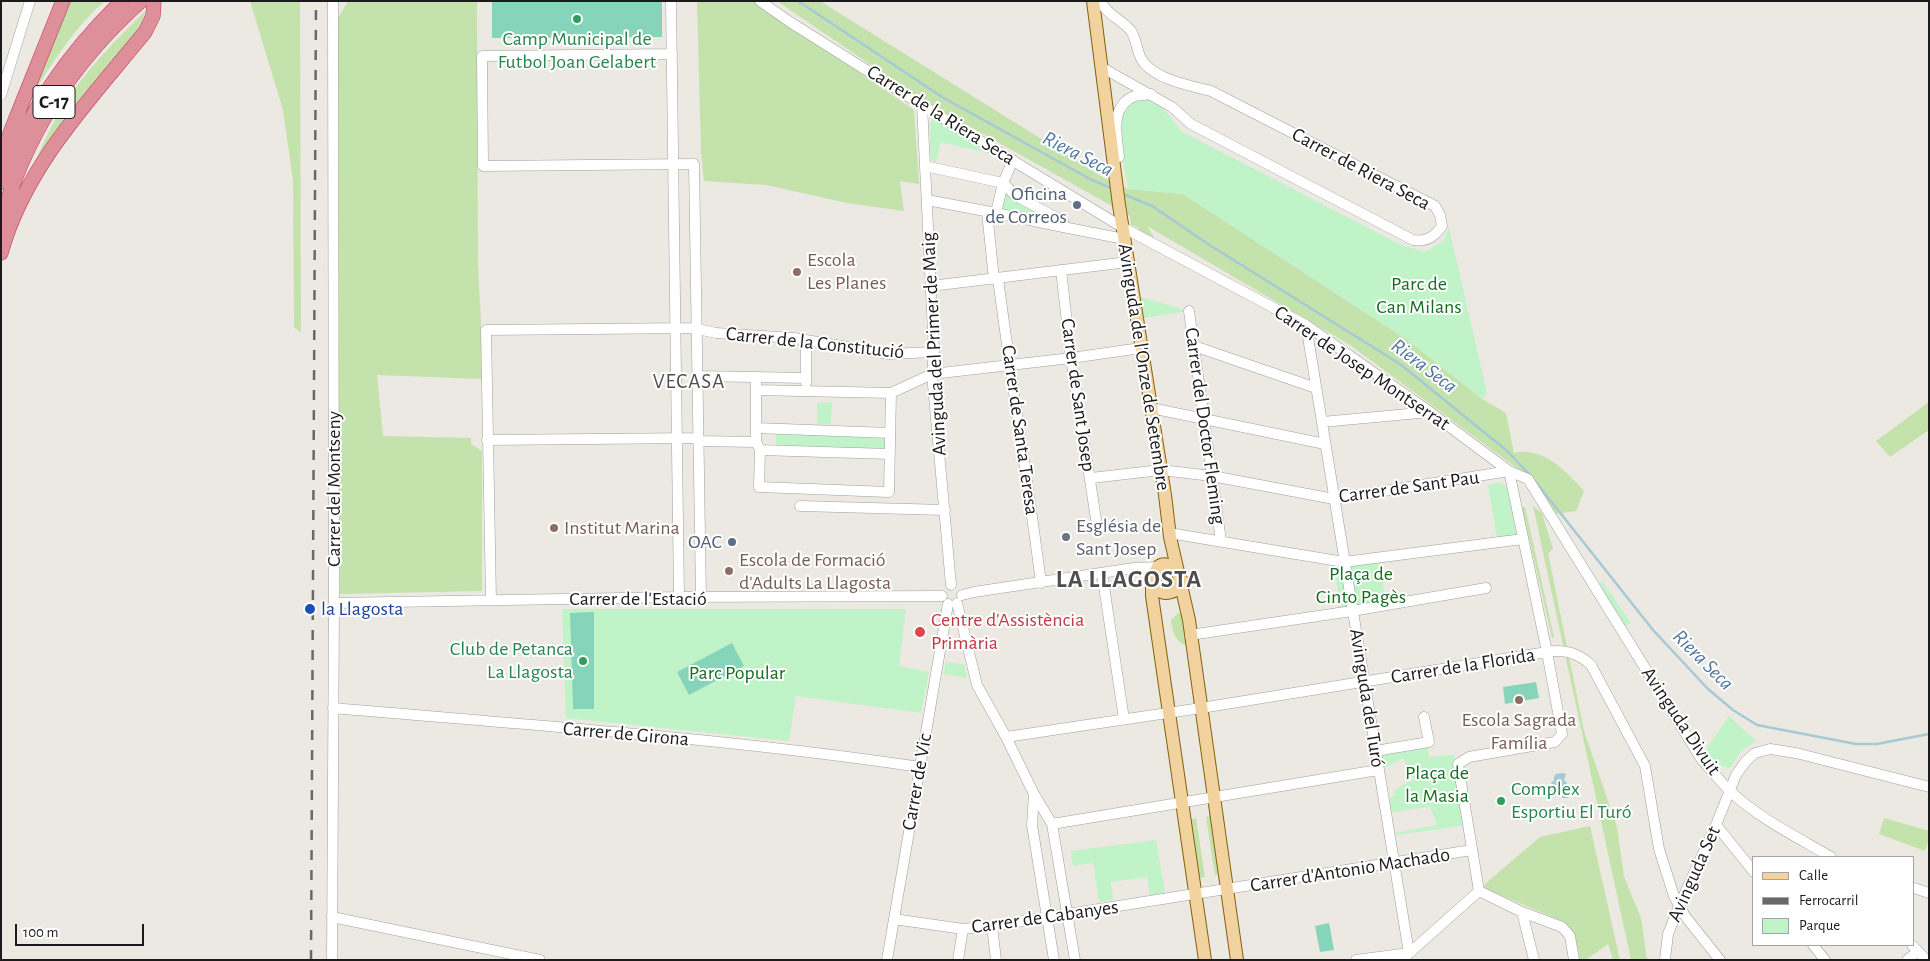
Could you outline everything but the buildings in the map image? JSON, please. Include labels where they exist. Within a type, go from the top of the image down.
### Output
[{"type":"highway","points":[[1,160],[63,1]]},
{"type":"highway","name":"C-17","points":[[1,182],[11,156],[41,98],[79,46],[122,1]]},
{"type":"highway","name":"C-17","points":[[1,223],[16,176],[29,146],[60,92],[100,41],[141,1]]},
{"type":"highway","points":[[1,253],[20,201],[30,181],[58,140],[145,32],[153,16],[154,1]]},
{"type":"main road","name":"Avinguda de l'Onze de Setembre","points":[[1093,1],[1115,178],[1161,470],[1169,535],[1170,546],[1161,566]]},
{"type":"main road","name":"Avinguda de l'Onze de Setembre","points":[[1169,535],[1180,576],[1202,708],[1237,960]]},
{"type":"main road","points":[[1154,581],[1159,590],[1171,592],[1179,586],[1180,576],[1171,566],[1161,566],[1154,572],[1152,596],[1205,960]]},
{"type":"street","points":[[1,95],[30,1]]},
{"type":"street","name":"Carrer del Montseny","points":[[332,960],[334,603],[333,1]]},
{"type":"street","name":"Carrer del Montseny","points":[[333,17],[342,1]]},
{"type":"street","points":[[671,1],[679,597]]},
{"type":"street","name":"Carrer de la Riera Seca","points":[[760,1],[936,114],[1013,160],[1123,233]]},
{"type":"street","name":"Carrer de Riera Seca","points":[[1101,1],[1109,12],[1130,30],[1136,40],[1139,54],[1144,63],[1153,71],[1186,85],[1211,91],[1435,206],[1440,215],[1442,226],[1435,236],[1423,242],[1413,240],[1191,124],[1172,107],[1101,67]]},
{"type":"street","points":[[672,54],[482,56],[483,166],[694,164],[701,598]]},
{"type":"street","points":[[1115,178],[1119,158],[1116,121],[1120,108],[1134,96],[1151,94]]},
{"type":"street","name":"Avinguda del Primer de Maig","points":[[922,104],[934,352],[932,374],[951,585]]},
{"type":"street","name":"Carrer de Santa Teresa","points":[[1013,160],[991,213],[996,278],[1029,487],[1040,583]]},
{"type":"street","points":[[925,166],[1003,183],[1016,196],[1063,221],[1063,227]]},
{"type":"street","points":[[926,200],[1063,227],[1123,233]]},
{"type":"street","name":"Carrer de Josep Montserrat","points":[[1123,233],[1306,325],[1514,473],[1528,479],[1618,624]]},
{"type":"street","points":[[931,286],[1128,262]]},
{"type":"street","name":"Carrer de Sant Josep","points":[[1062,270],[1071,358],[1096,519]]},
{"type":"street","name":"Carrer del Doctor Fleming","points":[[1189,311],[1221,541]]},
{"type":"street","name":"Avinguda del Turó","points":[[1306,325],[1394,863],[1406,956]]},
{"type":"street","name":"Carrer de la Constitució","points":[[487,440],[486,330],[676,328],[806,340],[889,354],[934,352]]},
{"type":"street","points":[[806,340],[807,392]]},
{"type":"street","points":[[1194,346],[1316,388]]},
{"type":"street","points":[[756,390],[891,393],[932,374],[1010,366],[1141,348]]},
{"type":"street","points":[[698,376],[806,378]]},
{"type":"street","points":[[756,377],[759,487],[889,492],[891,393]]},
{"type":"street","points":[[1151,408],[1325,444]]},
{"type":"street","points":[[1322,422],[1430,412]]},
{"type":"street","points":[[756,428],[890,433]]},
{"type":"street","points":[[491,600],[487,440],[694,438],[699,441],[758,446],[889,454]]},
{"type":"street","name":"Carrer de Sant Pau","points":[[1090,478],[1161,470],[1212,476],[1334,499],[1514,473]]},
{"type":"street","points":[[1479,891],[1458,764],[1469,757],[1555,742],[1562,734],[1523,539],[1514,473]]},
{"type":"street","points":[[824,507],[825,490]]},
{"type":"street","points":[[800,506],[945,510]]},
{"type":"street","points":[[1169,535],[1221,541],[1344,562],[1523,539]]},
{"type":"street","name":"Carrer de l'Estació","points":[[334,603],[679,597],[952,600],[974,592],[1161,566]]},
{"type":"street","points":[[1102,573],[1124,719]]},
{"type":"street","points":[[952,600],[959,587],[951,585],[944,588],[952,600],[977,685],[1006,737],[1034,794],[1052,824],[1075,960]]},
{"type":"street","points":[[1190,635],[1352,611],[1486,588]]},
{"type":"street","name":"Carrer de Vic","points":[[887,960],[920,767],[952,600]]},
{"type":"street","name":"Avinguda Divuit","points":[[1618,624],[1702,760],[1730,791],[1762,816],[1829,856]]},
{"type":"street","name":"Carrer de la Florida","points":[[1202,708],[1547,652],[1569,651],[1591,665],[1645,766],[1659,849],[1679,906],[1720,960]]},
{"type":"street","name":"Carrer de Girona","points":[[333,708],[844,755],[920,767]]},
{"type":"street","points":[[1006,737],[1202,708]]},
{"type":"street","points":[[1375,751],[1429,742],[1424,717]]},
{"type":"street","name":"Avinguda Set","points":[[1666,960],[1668,934],[1679,906],[1716,825],[1736,775],[1746,761],[1756,753],[1770,749],[1796,753],[1929,787]]},
{"type":"street","points":[[1052,824],[1378,770]]},
{"type":"street","points":[[1034,794],[1032,825],[1054,960]]},
{"type":"street","points":[[1716,825],[1752,870]]},
{"type":"street","name":"Carrer d'Antonio Machado","points":[[1227,890],[1472,850]]},
{"type":"street","points":[[1915,888],[1929,892]]},
{"type":"street","points":[[1196,895],[1227,890]]},
{"type":"street","points":[[1479,891],[1522,912],[1562,927],[1570,936],[1574,960]]},
{"type":"street","points":[[1356,960],[1406,956],[1479,891]]},
{"type":"street","name":"Carrer de Cabanyes","points":[[894,919],[963,929],[1196,895]]},
{"type":"street","points":[[1522,912],[1534,960]]},
{"type":"street","points":[[332,917],[540,960]]},
{"type":"street","points":[[992,926],[996,960]]},
{"type":"street","points":[[958,960],[963,929]]},
{"type":"street","points":[[1813,946],[1825,960]]},
{"type":"street","points":[[1907,960],[1915,948],[1926,960]]},
{"type":"green space","points":[[71,1],[105,1],[71,38],[51,65],[25,107]]},
{"type":"green space","points":[[250,1],[300,1],[301,332],[294,328],[293,181],[283,110]]},
{"type":"green space","points":[[348,1],[477,1],[478,266],[484,379],[377,375],[383,436],[471,438],[471,444],[482,451],[482,591],[340,594],[336,22]]},
{"type":"green space","name":"Camp Municipal de Futbol Joan Gelabert","points":[[492,1],[662,1],[662,37],[492,38]]},
{"type":"green space","points":[[697,1],[754,1],[914,110],[919,184],[900,181],[904,211],[847,203],[766,185],[704,181],[701,153]]},
{"type":"green space","points":[[777,1],[820,1],[1104,178],[1128,189],[1183,194],[1409,341],[1482,399],[1506,413],[1514,453],[1535,453],[1554,462],[1584,491],[1576,511],[1554,514],[1529,477],[1350,345],[1147,226],[1155,239],[1138,230],[1139,228],[1131,225],[1130,216],[922,100]]},
{"type":"green space","points":[[148,8],[138,28],[119,56],[31,170],[54,123],[71,94],[102,55]]},
{"type":"green space","name":"Parc de Can Milans","points":[[1142,98],[1160,106],[1181,131],[1401,245],[1425,252],[1443,241],[1449,228],[1487,393],[1482,399],[1409,341],[1183,194],[1128,189],[1121,149],[1121,118],[1127,106]]},
{"type":"green space","points":[[936,114],[1000,156],[941,142],[936,162],[931,160],[930,124]]},
{"type":"green space","points":[[1003,183],[1063,221],[996,213]]},
{"type":"green space","points":[[1141,297],[1189,311],[1143,318]]},
{"type":"green space","points":[[832,402],[831,424],[817,425],[817,403]]},
{"type":"green space","points":[[1929,402],[1929,430],[1890,457],[1876,441]]},
{"type":"green space","points":[[776,429],[890,433],[889,454],[776,451]]},
{"type":"green space","points":[[1500,482],[1507,487],[1517,535],[1497,538],[1488,485]]},
{"type":"green space","points":[[1533,506],[1542,513],[1553,549],[1548,553],[1584,731],[1617,827],[1624,877],[1641,918],[1647,960],[1631,960]]},
{"type":"green space","points":[[1522,507],[1525,507],[1554,637],[1552,638]]},
{"type":"green space","name":"Plaça de Cinto Pagès","points":[[1379,562],[1386,604],[1341,612],[1334,567]]},
{"type":"green space","points":[[1603,582],[1631,623],[1623,628],[1597,586]]},
{"type":"green space","name":"Parc Popular","points":[[562,609],[906,609],[899,666],[929,672],[921,713],[796,696],[789,741],[566,718]]},
{"type":"green space","name":"Club de Petanca La Llagosta","points":[[594,612],[594,709],[573,709],[570,613]]},
{"type":"green space","points":[[1178,613],[1184,613],[1189,646],[1178,640],[1172,629],[1171,620]]},
{"type":"green space","points":[[732,643],[744,666],[689,695],[677,672]]},
{"type":"green space","points":[[946,662],[964,664],[967,678],[943,674]]},
{"type":"green space","points":[[1536,682],[1539,698],[1505,704],[1503,687]]},
{"type":"green space","points":[[1729,716],[1756,741],[1741,751],[1730,768],[1716,762],[1705,751]]},
{"type":"green space","name":"Plaça de la Masia","points":[[1428,747],[1429,757],[1454,755],[1468,825],[1396,835],[1395,833],[1437,825],[1430,807],[1392,812],[1389,798],[1396,795],[1393,791],[1414,779],[1403,758],[1381,770],[1379,754]]},
{"type":"green space","points":[[1211,815],[1220,874],[1215,875],[1206,817]]},
{"type":"green space","points":[[1196,818],[1205,877],[1199,878],[1190,820]]},
{"type":"green space","points":[[1884,818],[1929,831],[1929,839],[1925,851],[1879,834]]},
{"type":"green space","points":[[1590,826],[1620,960],[1613,960],[1608,944],[1586,960],[1580,960],[1574,935],[1564,922],[1484,888],[1485,884],[1540,837]]},
{"type":"green space","points":[[1156,840],[1166,897],[1151,900],[1147,877],[1111,882],[1113,900],[1099,902],[1093,863],[1073,866],[1071,851]]},
{"type":"green space","points":[[1329,923],[1334,950],[1320,952],[1315,926]]},
{"type":"water","points":[[1556,774],[1566,774],[1564,780],[1567,783],[1566,792],[1569,794],[1568,798],[1562,798],[1562,795],[1557,796],[1551,792],[1550,785],[1554,777]]},
{"type":"waterway","name":"Riera Seca","points":[[798,1],[942,97],[1090,179],[1113,189]]},
{"type":"waterway","name":"Riera Seca","points":[[1123,194],[1152,206],[1211,246],[1400,364],[1506,450],[1530,475]]},
{"type":"waterway","name":"Riera Seca","points":[[1535,481],[1653,630],[1708,689],[1733,710],[1757,725],[1856,744],[1877,744],[1929,734]]},
{"type":"railway","points":[[311,960],[316,1]]},
{"type":"place","name":"Camp Municipal de Futbol Joan Gelabert","points":[[577,19]]},
{"type":"place","name":"Oficina de Correos","points":[[1077,205]]},
{"type":"place","name":"Escola Les Planes","points":[[797,272]]},
{"type":"place","name":"Institut Marina","points":[[554,528]]},
{"type":"place","name":"Església de Sant Josep","points":[[1066,537]]},
{"type":"place","name":"OAC","points":[[732,542]]},
{"type":"place","name":"Escola de Formació d'Adults La Llagosta","points":[[729,571]]},
{"type":"place","name":"la Llagosta","points":[[310,609]]},
{"type":"place","name":"Centre d'Assistència Primària","points":[[920,632]]},
{"type":"place","name":"Club de Petanca La Llagosta","points":[[583,661]]},
{"type":"place","name":"Escola Sagrada Família","points":[[1519,700]]},
{"type":"place","name":"Complex Esportiu El Turó","points":[[1501,801]]},
{"type":"district","name":"VECASA","points":[[689,382]]},
{"type":"district","name":"LA LLAGOSTA","points":[[1129,579]]}]
